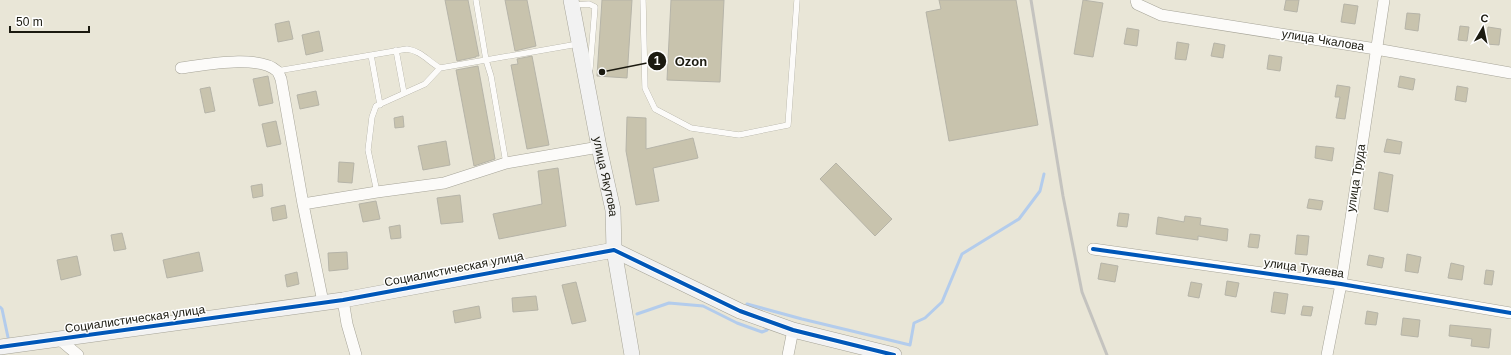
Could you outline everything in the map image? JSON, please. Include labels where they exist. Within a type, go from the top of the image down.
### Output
[{"type":"street","name":"улица Труда","points":[[1327,355],[1341,284],[1384,0]]},
{"type":"street","name":"улица Якутова","points":[[572,2],[599,147],[613,210],[614,250],[632,355]]},
{"type":"street","name":"улица Чкалова","points":[[1137,2],[1161,15],[1376,49],[1511,73]]},
{"type":"street","points":[[181,68],[247,61],[264,64],[276,71],[281,79],[303,204],[324,302]]},
{"type":"street","points":[[303,204],[444,183],[506,163],[599,147]]},
{"type":"street","name":"улица Тукаева","points":[[1093,249],[1341,284],[1511,313]]},
{"type":"street","points":[[614,250],[740,311],[793,330],[894,355]]},
{"type":"street","name":"Социалистическая улица","points":[[0,347],[343,300],[614,250]]},
{"type":"street","points":[[343,300],[347,324],[356,355]]},
{"type":"street","points":[[788,355],[793,330]]},
{"type":"street","points":[[59,339],[78,355]]},
{"type":"lane","points":[[476,0],[486,60],[492,76],[506,163]]},
{"type":"lane","points":[[643,0],[645,88],[655,109],[691,128],[739,135],[788,125],[797,0]]},
{"type":"lane","points":[[572,2],[588,4],[595,7],[589,90]]},
{"type":"lane","points":[[377,192],[368,150],[372,117],[376,106],[425,84],[440,68],[580,44]]},
{"type":"lane","points":[[276,71],[406,49],[414,50],[440,68]]},
{"type":"lane","points":[[396,50],[404,93]]},
{"type":"lane","points":[[371,55],[380,105]]},
{"type":"building","points":[[445,0],[468,0],[479,56],[457,61]]},
{"type":"building","points":[[505,0],[527,0],[536,46],[515,51]]},
{"type":"building","points":[[602,0],[632,0],[627,78],[597,76]]},
{"type":"building","points":[[671,0],[724,0],[720,82],[667,80]]},
{"type":"building","points":[[939,0],[1016,0],[1038,125],[949,141],[926,12],[941,9]]},
{"type":"building","points":[[1083,0],[1103,3],[1093,57],[1074,54]]},
{"type":"building","points":[[1286,0],[1299,0],[1297,12],[1284,10]]},
{"type":"building","points":[[1344,4],[1358,6],[1355,24],[1341,22]]},
{"type":"building","points":[[1407,13],[1420,14],[1418,31],[1405,29]]},
{"type":"building","points":[[289,21],[293,39],[278,42],[275,24]]},
{"type":"building","points":[[1460,26],[1469,27],[1467,41],[1458,40]]},
{"type":"building","points":[[1488,27],[1501,29],[1499,45],[1486,44]]},
{"type":"building","points":[[1127,28],[1139,30],[1137,46],[1124,44]]},
{"type":"building","points":[[319,31],[323,51],[306,55],[302,35]]},
{"type":"building","points":[[1177,42],[1189,44],[1186,60],[1175,59]]},
{"type":"building","points":[[1214,43],[1225,45],[1223,58],[1211,56]]},
{"type":"building","points":[[1269,55],[1282,57],[1280,71],[1267,69]]},
{"type":"building","points":[[532,56],[549,145],[527,149],[511,65],[518,64],[517,59]]},
{"type":"building","points":[[478,66],[495,159],[474,166],[456,70]]},
{"type":"building","points":[[268,76],[273,103],[259,106],[253,79]]},
{"type":"building","points":[[1400,76],[1415,79],[1413,90],[1398,87]]},
{"type":"building","points":[[1337,85],[1350,87],[1345,119],[1336,118],[1340,97],[1335,97]]},
{"type":"building","points":[[1457,86],[1468,88],[1466,102],[1455,100]]},
{"type":"building","points":[[210,87],[215,111],[205,113],[200,89]]},
{"type":"building","points":[[316,91],[319,105],[300,109],[297,95]]},
{"type":"building","points":[[403,116],[404,127],[395,128],[394,118]]},
{"type":"building","points":[[627,117],[646,118],[646,149],[693,138],[698,158],[653,168],[659,201],[636,205],[626,151]]},
{"type":"building","points":[[276,121],[281,144],[267,147],[262,124]]},
{"type":"building","points":[[1387,139],[1402,142],[1400,154],[1384,152]]},
{"type":"building","points":[[446,141],[450,165],[423,170],[418,146]]},
{"type":"building","points":[[1316,146],[1334,148],[1332,161],[1315,158]]},
{"type":"building","points":[[339,162],[354,163],[352,183],[338,182]]},
{"type":"building","points":[[836,163],[892,219],[875,236],[820,179]]},
{"type":"building","points":[[558,168],[566,226],[499,239],[493,214],[542,204],[538,171]]},
{"type":"building","points":[[1379,172],[1393,175],[1388,212],[1374,209]]},
{"type":"building","points":[[262,184],[263,196],[253,198],[251,186]]},
{"type":"building","points":[[460,195],[463,222],[441,224],[437,198]]},
{"type":"building","points":[[1309,199],[1323,201],[1321,210],[1307,208]]},
{"type":"building","points":[[376,201],[380,219],[363,222],[359,204]]},
{"type":"building","points":[[285,205],[287,218],[273,221],[271,208]]},
{"type":"building","points":[[1119,213],[1129,214],[1127,227],[1117,226]]},
{"type":"building","points":[[1185,216],[1201,218],[1200,225],[1228,229],[1227,241],[1198,236],[1198,240],[1156,234],[1158,217],[1184,222]]},
{"type":"building","points":[[400,225],[401,238],[391,239],[389,227]]},
{"type":"building","points":[[122,233],[126,249],[114,251],[111,235]]},
{"type":"building","points":[[1250,234],[1260,235],[1258,248],[1248,247]]},
{"type":"building","points":[[1297,235],[1309,236],[1307,255],[1295,254]]},
{"type":"building","points":[[199,252],[203,271],[167,278],[163,260]]},
{"type":"building","points":[[347,252],[348,269],[329,271],[328,253]]},
{"type":"building","points":[[1407,254],[1421,257],[1418,273],[1405,271]]},
{"type":"building","points":[[1369,255],[1384,258],[1382,268],[1367,265]]},
{"type":"building","points":[[77,256],[81,275],[61,280],[57,260]]},
{"type":"building","points":[[1101,263],[1118,266],[1115,282],[1098,279]]},
{"type":"building","points":[[1451,263],[1464,266],[1462,280],[1448,278]]},
{"type":"building","points":[[1486,270],[1494,271],[1492,285],[1484,284]]},
{"type":"building","points":[[297,272],[299,284],[287,287],[285,275]]},
{"type":"building","points":[[1227,281],[1239,283],[1236,297],[1225,295]]},
{"type":"building","points":[[576,282],[586,321],[572,324],[562,285]]},
{"type":"building","points":[[1191,282],[1202,284],[1199,298],[1188,296]]},
{"type":"building","points":[[1274,292],[1288,294],[1285,314],[1271,312]]},
{"type":"building","points":[[536,296],[538,310],[513,312],[512,298]]},
{"type":"building","points":[[479,306],[481,318],[455,323],[453,311]]},
{"type":"building","points":[[1303,306],[1313,307],[1311,316],[1301,315]]},
{"type":"building","points":[[1367,311],[1378,313],[1376,325],[1365,324]]},
{"type":"building","points":[[1403,318],[1420,320],[1418,337],[1401,335]]},
{"type":"building","points":[[1450,325],[1491,329],[1489,348],[1471,346],[1472,339],[1449,336]]},
{"type":"waterway","points":[[747,304],[910,345],[914,323],[925,318],[942,302],[962,254],[1019,219],[1040,191],[1044,174]]},
{"type":"waterway","points":[[637,314],[669,303],[703,306],[737,323],[762,332],[767,330]]},
{"type":"waterway","points":[[0,307],[2,309],[9,342]]},
{"type":"railway","points":[[1031,0],[1063,196],[1082,292],[1107,355]]},
{"type":"cycle path","points":[[1093,249],[1341,284],[1511,313]]},
{"type":"cycle path","points":[[0,347],[343,300],[614,250],[740,311],[793,330],[894,355]]},
{"type":"place","name":"Ozon","points":[[602,72]]}]
